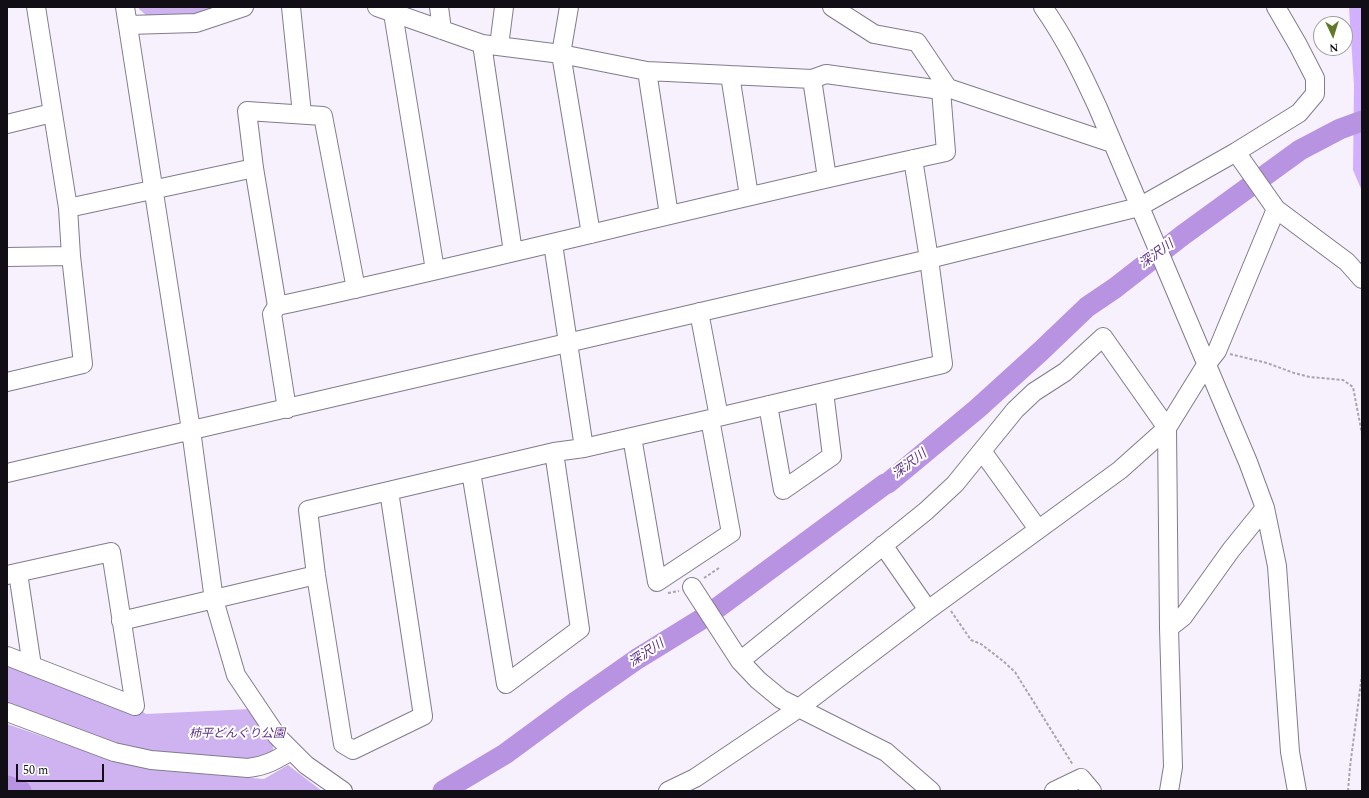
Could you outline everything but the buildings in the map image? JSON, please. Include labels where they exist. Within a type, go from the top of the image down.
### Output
[{"type":"street","points":[[7,382],[83,364],[70,256],[68,208],[36,7]]},
{"type":"street","points":[[125,7],[191,430],[214,600],[236,675],[277,736],[306,765],[343,791]]},
{"type":"street","points":[[128,25],[196,23],[244,7]]},
{"type":"street","points":[[291,7],[302,114]]},
{"type":"street","points":[[439,7],[442,30]]},
{"type":"street","points":[[504,7],[490,45],[514,252]]},
{"type":"street","points":[[569,7],[562,54],[590,234]]},
{"type":"street","points":[[277,306],[553,244],[749,196],[946,152],[945,89],[917,42],[874,34],[832,7]]},
{"type":"street","points":[[1043,7],[1059,30],[1078,64],[1148,226],[1167,274],[1212,358],[1265,508],[1277,566],[1290,752],[1297,791]]},
{"type":"street","points":[[7,473],[929,259],[1139,207],[1237,153],[1299,113],[1315,94],[1315,78],[1298,44],[1276,7]]},
{"type":"street","points":[[387,9],[442,30],[490,45],[562,54],[647,71],[812,78],[826,74],[945,89],[1112,143]]},
{"type":"street","points":[[387,9],[435,270]]},
{"type":"street","points":[[647,71],[669,215]]},
{"type":"street","points":[[730,75],[749,196]]},
{"type":"street","points":[[812,78],[827,178]]},
{"type":"street","points":[[287,409],[272,314],[277,306],[254,168],[247,111],[323,116],[356,289]]},
{"type":"street","points":[[7,124],[52,113]]},
{"type":"street","points":[[1237,153],[1276,208],[1347,262],[1362,279]]},
{"type":"street","points":[[389,490],[424,716],[353,750],[343,744],[316,575],[308,510],[389,490],[554,452],[584,448],[715,418],[943,364],[929,259],[913,159]]},
{"type":"street","points":[[68,208],[254,168]]},
{"type":"street","points":[[668,791],[695,778],[799,708],[928,610],[1120,470],[1167,428],[1212,358],[1276,208]]},
{"type":"street","points":[[553,244],[584,448]]},
{"type":"street","points":[[7,257],[70,256]]},
{"type":"street","points":[[632,437],[657,582],[731,533],[698,312]]},
{"type":"street","points":[[740,661],[926,511],[955,484],[1015,410],[1034,392],[1065,372],[1103,337],[1167,428],[1168,628],[1173,767],[1169,791]]},
{"type":"street","points":[[768,405],[783,490],[832,456],[824,392]]},
{"type":"street","points":[[982,451],[1038,529]]},
{"type":"street","points":[[471,472],[506,684],[580,629],[554,452]]},
{"type":"street","points":[[1168,628],[1184,617],[1230,550],[1265,508]]},
{"type":"street","points":[[882,546],[928,610]]},
{"type":"street","points":[[7,656],[32,666],[134,706],[110,552],[12,574],[32,666]]},
{"type":"street","points":[[121,621],[316,575]]},
{"type":"street","points":[[692,587],[740,661],[758,680],[781,699],[886,752],[928,790]]},
{"type":"street","points":[[7,712],[114,752],[151,760],[248,768],[260,767],[268,764],[291,750]]},
{"type":"street","points":[[1054,791],[1086,785]]},
{"type":"path","points":[[1212,358],[1267,363],[1310,377],[1343,380],[1353,387],[1362,434]]},
{"type":"path","points":[[943,599],[971,640],[986,648],[1015,672],[1086,785]]},
{"type":"path","points":[[1348,791],[1362,674]]},
{"type":"green space","points":[[139,7],[230,7],[198,14],[147,16],[139,9]]},
{"type":"green space","name":"柿平どんぐり公園","points":[[7,657],[134,706],[146,714],[250,709],[273,741],[273,753],[266,760],[193,758],[125,747],[7,703]]},
{"type":"green space","points":[[7,724],[88,752],[168,771],[264,779],[288,765],[322,791],[7,791]]},
{"type":"shaded area","points":[[1349,7],[1362,7],[1362,191],[1353,170],[1353,16],[1350,16]]},
{"type":"waterway","name":"深沢川","points":[[443,791],[505,754],[637,659],[705,617],[888,483],[977,409],[1087,307],[1115,288],[1183,235],[1300,150],[1340,129],[1362,121]]},
{"type":"waterway","points":[[7,786],[21,791]]}]
